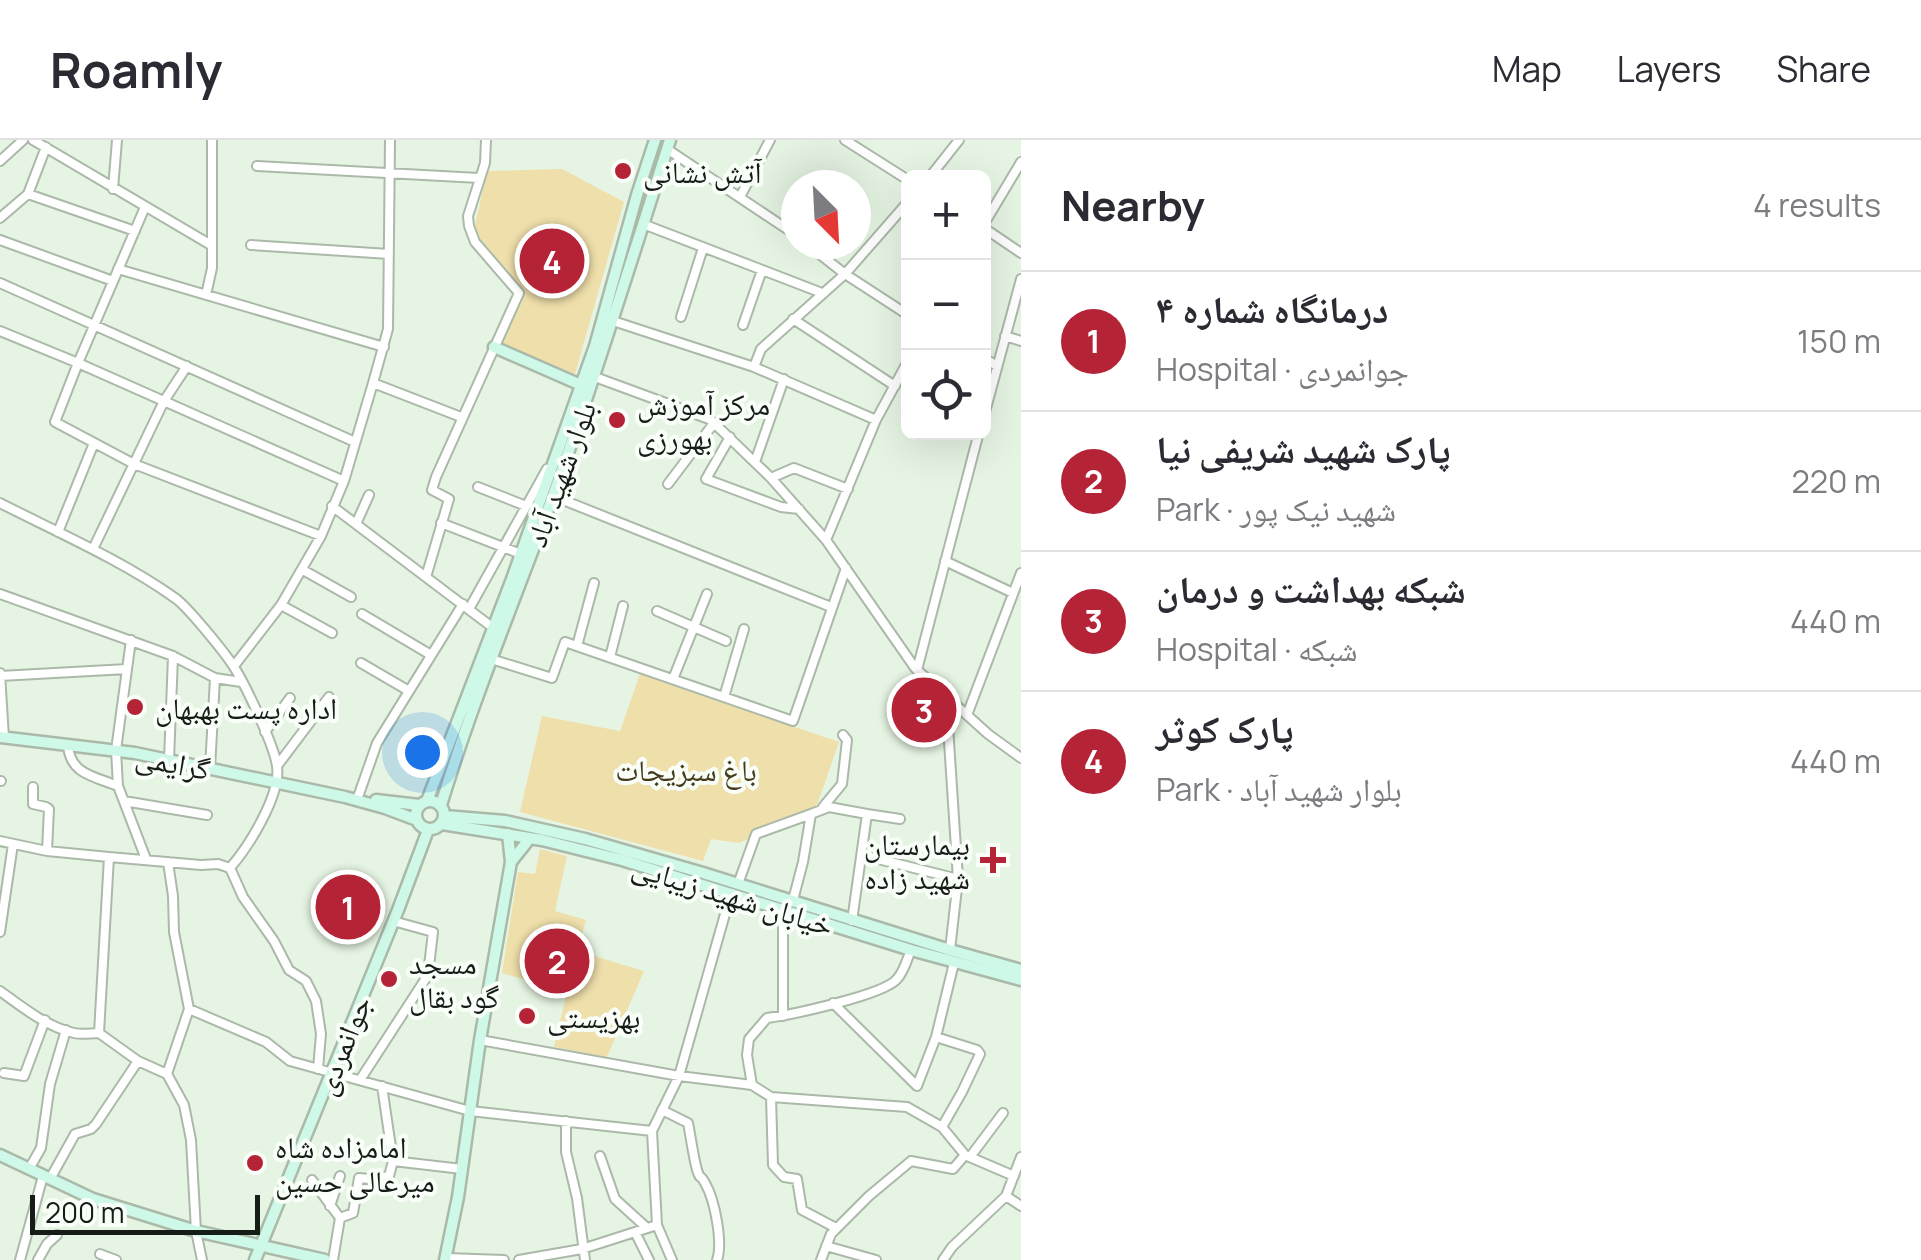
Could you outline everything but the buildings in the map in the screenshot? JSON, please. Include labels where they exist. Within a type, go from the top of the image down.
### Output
[{"type":"main road","name":"بلوار شهید آباد","points":[[417,820],[416,814],[432,789],[521,554],[595,346],[655,140]]},
{"type":"main road","name":"بلوار شهید آباد","points":[[443,810],[470,712],[595,377],[668,144]]},
{"type":"main road","points":[[494,347],[581,385]]},
{"type":"main road","name":"گرایمی","points":[[2,737],[116,750],[345,796]]},
{"type":"main road","points":[[432,789],[443,810]]},
{"type":"main road","points":[[345,796],[423,803],[443,810]]},
{"type":"main road","points":[[345,796],[417,820],[428,830],[443,810]]},
{"type":"main road","name":"خیابان شهید زیبایی","points":[[443,810],[508,834],[679,872]]},
{"type":"main road","name":"خیابان شهید زیبایی","points":[[443,810],[585,839],[679,872],[794,900],[1021,970]]},
{"type":"main road","name":"جوانمردی","points":[[255,1260],[428,830]]},
{"type":"main road","points":[[445,1259],[511,862],[508,834]]},
{"type":"main road","points":[[511,862],[530,838]]},
{"type":"main road","name":"خیابان شهید زیبایی","points":[[734,888],[911,950],[1021,980]]},
{"type":"main road","points":[[0,1155],[93,1199],[196,1230],[325,1260]]},
{"type":"street","points":[[0,161],[23,140]]},
{"type":"street","points":[[33,140],[211,245]]},
{"type":"street","points":[[113,189],[117,140]]},
{"type":"street","points":[[206,295],[212,268],[212,140]]},
{"type":"street","points":[[234,666],[303,570],[321,536],[344,480],[384,347],[388,329],[390,140]]},
{"type":"street","points":[[426,576],[449,499],[432,490],[518,293],[475,242],[468,226],[486,140]]},
{"type":"street","points":[[740,197],[770,140]]},
{"type":"street","points":[[845,140],[901,176]]},
{"type":"street","points":[[936,170],[960,140]]},
{"type":"street","points":[[668,144],[781,224]]},
{"type":"street","points":[[0,218],[28,194],[46,147]]},
{"type":"street","points":[[991,214],[1021,162]]},
{"type":"street","points":[[257,166],[479,178]]},
{"type":"street","points":[[28,194],[135,231]]},
{"type":"street","points":[[145,207],[56,422],[134,464],[321,536]]},
{"type":"street","points":[[754,367],[760,348],[845,274],[901,210]]},
{"type":"street","points":[[643,224],[822,294]]},
{"type":"street","points":[[991,231],[1021,254]]},
{"type":"street","points":[[0,240],[113,281]]},
{"type":"street","points":[[251,246],[389,254]]},
{"type":"street","points":[[681,317],[703,248]]},
{"type":"street","points":[[827,260],[901,310]]},
{"type":"street","points":[[118,269],[384,347]]},
{"type":"street","points":[[743,325],[762,270]]},
{"type":"street","points":[[991,389],[1021,279]]},
{"type":"street","points":[[0,283],[355,442]]},
{"type":"street","points":[[793,319],[894,386]]},
{"type":"street","points":[[613,321],[754,367],[876,420]]},
{"type":"street","points":[[0,331],[344,480]]},
{"type":"street","points":[[1005,336],[1021,341]]},
{"type":"street","points":[[991,362],[997,366]]},
{"type":"street","points":[[92,549],[164,401],[187,366]]},
{"type":"street","points":[[826,540],[876,420],[901,374]]},
{"type":"street","points":[[595,377],[710,419],[771,478],[826,540],[916,670],[1021,758]]},
{"type":"street","points":[[755,462],[784,379]]},
{"type":"street","points":[[373,383],[461,417]]},
{"type":"street","points":[[668,484],[714,423]]},
{"type":"street","points":[[730,438],[706,479],[781,508],[799,509]]},
{"type":"street","points":[[916,670],[977,440]]},
{"type":"street","points":[[58,532],[94,443]]},
{"type":"street","points":[[358,797],[377,742],[504,548],[557,452]]},
{"type":"street","points":[[771,478],[794,468],[848,488]]},
{"type":"street","points":[[478,487],[526,506]]},
{"type":"street","points":[[356,524],[369,495]]},
{"type":"street","points":[[553,496],[831,607]]},
{"type":"street","points":[[0,504],[92,549],[178,600],[234,666],[277,766],[276,782],[257,832],[230,868]]},
{"type":"street","points":[[332,506],[492,628]]},
{"type":"street","points":[[441,523],[521,554]]},
{"type":"street","points":[[945,561],[1013,593]]},
{"type":"street","points":[[491,659],[552,678],[565,642],[793,720],[846,568]]},
{"type":"street","points":[[303,570],[351,596]]},
{"type":"street","points":[[967,716],[1021,573]]},
{"type":"street","points":[[577,646],[594,583]]},
{"type":"street","points":[[0,594],[173,656],[216,678],[241,682]]},
{"type":"street","points":[[672,679],[707,594]]},
{"type":"street","points":[[280,604],[332,633]]},
{"type":"street","points":[[610,658],[624,606]]},
{"type":"street","points":[[656,612],[726,642]]},
{"type":"street","points":[[362,614],[430,656]]},
{"type":"street","points":[[724,697],[744,630]]},
{"type":"street","points":[[131,640],[116,750],[118,786],[146,859]]},
{"type":"street","points":[[169,760],[173,656]]},
{"type":"street","points":[[360,662],[409,691]]},
{"type":"street","points":[[2,737],[0,674],[127,670]]},
{"type":"street","points":[[210,769],[216,678]]},
{"type":"street","points":[[946,696],[958,879],[950,950]]},
{"type":"street","points":[[277,766],[329,697]]},
{"type":"street","points":[[265,732],[290,698]]},
{"type":"street","points":[[794,900],[815,812],[842,784],[847,740],[843,735]]},
{"type":"street","points":[[68,745],[69,760],[80,771],[118,786]]},
{"type":"street","points":[[33,787],[33,804],[48,809],[47,852]]},
{"type":"street","points":[[124,802],[206,815]]},
{"type":"street","points":[[652,1226],[652,1131],[679,1076],[734,888],[756,834],[829,807],[900,819]]},
{"type":"street","points":[[852,920],[867,814]]},
{"type":"street","points":[[0,841],[47,852],[230,868],[243,897],[289,970],[306,981],[316,1001],[321,1034],[318,1069]]},
{"type":"street","points":[[0,932],[2,896],[13,844]]},
{"type":"street","points":[[862,855],[958,879]]},
{"type":"street","points":[[99,1033],[109,857]]},
{"type":"street","points":[[167,1074],[189,1009],[174,932],[168,862]]},
{"type":"street","points":[[783,908],[784,1016]]},
{"type":"street","points":[[360,1080],[428,975],[434,932],[393,921]]},
{"type":"street","points":[[752,1085],[746,1056],[749,1039],[767,1018],[876,991],[897,981],[911,950]]},
{"type":"street","points":[[907,1107],[936,1037],[954,963]]},
{"type":"street","points":[[0,991],[66,1030],[76,1034],[99,1033],[138,1061],[167,1074],[184,1105],[191,1140],[196,1230],[202,1260]]},
{"type":"street","points":[[833,1003],[917,1086]]},
{"type":"street","points":[[189,1009],[266,1042],[290,1061],[470,1110],[652,1131]]},
{"type":"street","points":[[4,1073],[24,1076],[45,1020]]},
{"type":"street","points":[[28,1170],[41,1148],[50,1084],[66,1030]]},
{"type":"street","points":[[936,1037],[980,1054],[942,1127]]},
{"type":"street","points":[[480,1040],[679,1076],[752,1085],[771,1097],[907,1107],[942,1127],[967,1156],[1014,1176]]},
{"type":"street","points":[[20,1260],[47,1178],[75,1134],[96,1124],[138,1061]]},
{"type":"street","points":[[340,1218],[352,1213],[359,1178],[389,1176],[393,1162],[382,1086]]},
{"type":"street","points":[[771,1097],[773,1166],[784,1177],[796,1180],[802,1210],[836,1228]]},
{"type":"street","points":[[662,1110],[688,1123],[698,1174],[705,1182],[718,1230],[717,1260]]},
{"type":"street","points":[[821,1260],[830,1234],[911,1161],[954,1169],[1003,1113]]},
{"type":"street","points":[[566,1121],[566,1152],[585,1260]]},
{"type":"street","points":[[600,1156],[615,1200],[652,1226],[672,1260]]},
{"type":"street","points":[[943,1260],[1006,1196],[1021,1157]]},
{"type":"street","points":[[393,1162],[462,1169]]},
{"type":"street","points":[[330,1206],[340,1176]]},
{"type":"street","points":[[312,1180],[340,1218],[333,1260]]},
{"type":"street","points":[[1006,1196],[1021,1206]]},
{"type":"street","points":[[519,1260],[582,1249],[652,1226]]},
{"type":"street","points":[[635,1232],[649,1260]]},
{"type":"street","points":[[38,1260],[56,1235]]},
{"type":"street","points":[[826,1246],[876,1260]]},
{"type":"street","points":[[100,1254],[116,1260]]},
{"type":"street","points":[[445,1259],[504,1260]]},
{"type":"green space","points":[[562,169],[624,202],[575,374],[501,344],[522,292],[474,230],[487,171]]},
{"type":"green space","name":"باغ سبزیجات","points":[[640,674],[839,742],[816,808],[739,843],[711,839],[703,861],[520,812],[542,716],[620,731]]},
{"type":"green space","points":[[540,849],[567,856],[555,911],[586,920],[577,951],[644,971],[607,1057],[554,1047],[567,992],[502,973],[518,872],[535,874]]},
{"type":"place","name":"آتش نشانی","points":[[623,171]]},
{"type":"place","name":"پارک کوثر","points":[[552,261]]},
{"type":"place","name":"مرکز آموزش بهورزی","points":[[617,420]]},
{"type":"place","name":"اداره پست بهبهان","points":[[135,707]]},
{"type":"place","name":"شبکه بهداشت و درمان","points":[[924,710]]},
{"type":"place","name":"بیمارستان شهید زاده","points":[[993,860]]},
{"type":"place","name":"درمانگاه شماره ۴","points":[[348,907]]},
{"type":"place","name":"پارک شهید شریفی نیا","points":[[557,961]]},
{"type":"place","name":"مسجد گود بقال","points":[[389,979]]},
{"type":"place","name":"بهزیستی","points":[[527,1016]]},
{"type":"place","name":"امامزاده شاه میرعالی حسین","points":[[255,1163]]}]
